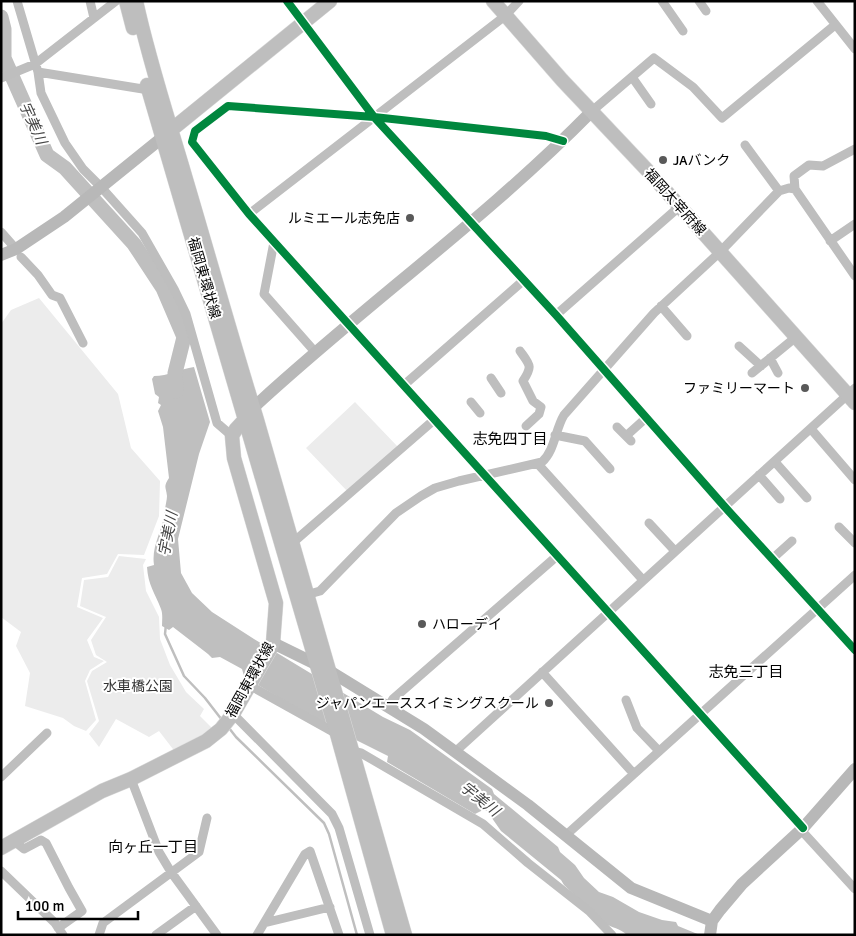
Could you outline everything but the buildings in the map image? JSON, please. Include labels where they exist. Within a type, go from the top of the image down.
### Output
[{"type":"main road","name":"福岡東環状線","points":[[126,1],[148,90],[167,133]]},
{"type":"main road","name":"福岡東環状線","points":[[136,1],[167,133],[322,668]]},
{"type":"main road","points":[[167,133],[330,1]]},
{"type":"main road","name":"福岡太宰府線","points":[[493,1],[796,337],[852,395]]},
{"type":"main road","name":"福岡東環状線","points":[[249,414],[291,541],[306,595],[322,668]]},
{"type":"main road","points":[[232,436],[249,414]]},
{"type":"main road","name":"福岡東環状線","points":[[1,848],[85,800],[200,744],[221,730],[272,645],[276,603],[234,458],[232,436]]},
{"type":"main road","points":[[322,668],[405,935]]},
{"type":"main road","points":[[343,737],[393,935]]},
{"type":"street","points":[[16,1],[41,93],[65,143],[82,169],[101,187],[142,233],[174,289],[186,314],[217,423],[232,436]]},
{"type":"street","points":[[90,1],[94,18]]},
{"type":"street","points":[[1,78],[35,67],[116,1]]},
{"type":"street","points":[[286,1],[304,22],[374,117],[556,315],[724,506],[855,650]]},
{"type":"street","points":[[249,214],[505,16],[519,1]]},
{"type":"street","points":[[662,1],[683,31]]},
{"type":"street","points":[[699,1],[706,11]]},
{"type":"street","points":[[817,1],[855,49]]},
{"type":"street","points":[[249,414],[349,324],[471,223],[563,141],[592,111],[654,58],[692,87],[722,118],[835,25]]},
{"type":"street","points":[[35,67],[148,90]]},
{"type":"street","points":[[632,77],[651,104]]},
{"type":"street","points":[[563,141],[546,136],[374,117],[228,106],[195,131],[192,142],[249,214],[608,612],[855,890]]},
{"type":"street","points":[[1,255],[18,253],[167,133]]},
{"type":"street","points":[[745,145],[779,191]]},
{"type":"street","points":[[855,149],[823,166],[809,165],[794,176],[795,189],[855,276]]},
{"type":"street","points":[[306,595],[320,591],[404,507],[435,488],[542,462],[548,457],[558,424],[564,415],[661,306],[720,252],[779,191],[790,188],[795,189]]},
{"type":"street","points":[[556,315],[679,207]]},
{"type":"street","points":[[830,241],[855,224]]},
{"type":"street","points":[[1,232],[38,275],[52,295],[60,298],[83,344]]},
{"type":"street","points":[[274,242],[264,294],[316,353]]},
{"type":"street","points":[[404,385],[524,280]]},
{"type":"street","points":[[661,306],[687,336]]},
{"type":"street","points":[[752,373],[796,337]]},
{"type":"street","points":[[739,346],[761,366]]},
{"type":"street","points":[[520,352],[530,364],[530,370],[523,380],[533,401],[541,407],[539,414],[526,426]]},
{"type":"street","points":[[770,358],[778,374]]},
{"type":"street","points":[[491,378],[501,393]]},
{"type":"street","points":[[456,751],[724,506],[852,395]]},
{"type":"street","points":[[471,402],[480,413]]},
{"type":"street","points":[[617,427],[629,439],[646,418]]},
{"type":"street","points":[[291,541],[297,538],[434,420]]},
{"type":"street","points":[[811,429],[855,480]]},
{"type":"street","points":[[555,435],[585,441],[610,469]]},
{"type":"street","points":[[774,462],[807,498]]},
{"type":"street","points":[[537,463],[643,580]]},
{"type":"street","points":[[759,475],[780,499]]},
{"type":"street","points":[[649,523],[675,551]]},
{"type":"street","points":[[839,527],[855,543]]},
{"type":"street","points":[[772,559],[792,540]]},
{"type":"street","points":[[388,707],[393,699],[557,556]]},
{"type":"street","points":[[566,836],[855,575]]},
{"type":"street","points":[[272,645],[322,668],[424,729],[528,805],[631,888],[711,927],[742,884],[802,829],[855,769]]},
{"type":"street","points":[[542,672],[634,774]]},
{"type":"street","points":[[250,683],[343,737],[361,753],[483,824],[528,863],[589,911],[612,935]]},
{"type":"street","points":[[626,700],[637,728],[659,751]]},
{"type":"street","points":[[231,715],[332,814],[339,828],[370,935]]},
{"type":"street","points":[[1,777],[47,732]]},
{"type":"street","points":[[131,779],[159,852],[171,872],[217,935]]},
{"type":"street","points":[[99,935],[103,923],[198,852],[207,818]]},
{"type":"street","points":[[1,871],[61,931],[82,910],[68,888],[46,843],[41,840],[24,849],[14,841]]},
{"type":"street","points":[[257,935],[305,854],[310,851],[339,935]]},
{"type":"street","points":[[156,935],[196,906]]},
{"type":"street","points":[[264,924],[330,908]]},
{"type":"green space","points":[[39,298],[118,394],[131,448],[160,481],[159,516],[144,555],[118,554],[107,574],[82,578],[77,607],[103,618],[87,640],[94,657],[104,661],[90,670],[85,681],[96,720],[86,731],[74,726],[63,718],[25,706],[30,673],[16,646],[21,632],[1,617],[1,324],[11,310]]},
{"type":"green space","points":[[355,402],[398,447],[348,492],[306,448]]},
{"type":"green space","name":"水車橋公園","points":[[119,556],[146,559],[143,565],[146,591],[159,617],[160,639],[170,665],[186,692],[204,709],[200,716],[212,728],[201,739],[176,753],[159,731],[149,737],[116,719],[99,747],[89,734],[99,721],[87,681],[92,671],[107,662],[96,655],[91,640],[106,617],[80,606],[84,580],[108,577]]},
{"type":"water","points":[[194,367],[210,422],[199,454],[178,539],[181,573],[192,593],[212,612],[383,717],[410,730],[492,789],[494,794],[558,847],[560,852],[575,865],[584,878],[599,892],[613,897],[639,912],[662,920],[676,922],[678,926],[700,935],[627,935],[604,923],[561,880],[501,831],[487,811],[483,810],[475,814],[387,762],[388,756],[322,723],[258,685],[244,676],[242,669],[220,657],[212,658],[173,627],[169,630],[162,626],[162,611],[150,584],[147,567],[154,565],[154,551],[164,518],[167,499],[165,485],[169,478],[163,427],[158,411],[161,405],[158,403],[159,397],[155,394],[152,379],[154,376]]},
{"type":"waterway","name":"宇美川","points":[[1,17],[4,29],[4,58],[47,155],[65,168],[134,244],[163,288],[184,337],[175,373],[176,391]]},
{"type":"waterway","points":[[166,624],[165,634],[184,676],[205,698],[222,720]]},
{"type":"waterway","points":[[229,728],[324,823],[329,834],[357,935]]},
{"type":"cycle path","points":[[287,1],[374,117],[556,315],[724,506],[855,650]]},
{"type":"cycle path","points":[[563,141],[546,136],[374,117],[228,106],[195,131],[192,142],[249,214],[803,828]]},
{"type":"place","name":"JAバンク","points":[[663,160]]},
{"type":"place","name":"ルミエール志免店","points":[[410,218]]},
{"type":"place","name":"ファミリーマート","points":[[805,388]]},
{"type":"place","name":"ハローデイ","points":[[422,624]]},
{"type":"place","name":"ジャパンエーススイミングスクール","points":[[549,703]]},
{"type":"district","name":"志免四丁目","points":[[510,439]]},
{"type":"district","name":"志免三丁目","points":[[746,672]]},
{"type":"district","name":"向ヶ丘一丁目","points":[[153,847]]}]
